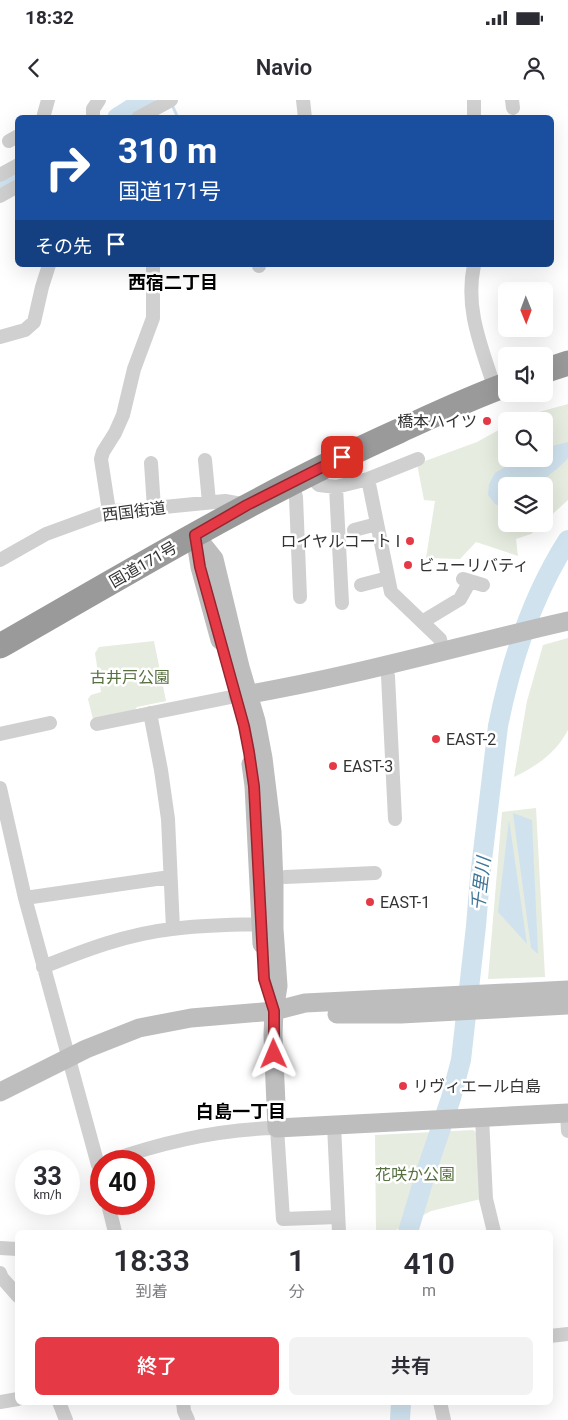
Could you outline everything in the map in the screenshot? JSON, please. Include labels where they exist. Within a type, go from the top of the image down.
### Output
[{"type":"highway","points":[[553,368],[568,363]]},
{"type":"highway","name":"国道171号","points":[[0,646],[247,505],[393,433],[498,388]]},
{"type":"street","points":[[44,115],[48,100]]},
{"type":"street","points":[[93,115],[93,109],[98,100]]},
{"type":"street","points":[[144,115],[171,100]]},
{"type":"street","points":[[303,100],[305,115]]},
{"type":"street","points":[[474,100],[474,115]]},
{"type":"street","points":[[0,175],[15,167]]},
{"type":"street","points":[[0,196],[15,188]]},
{"type":"street","points":[[0,338],[25,330],[34,322],[48,267]]},
{"type":"street","points":[[109,511],[104,485],[102,456],[123,415],[134,370],[151,323],[153,311],[153,267]]},
{"type":"street","points":[[474,267],[471,282],[474,326],[493,383],[498,385]]},
{"type":"street","points":[[300,598],[296,497],[300,478],[318,485],[336,487],[368,478],[418,459]]},
{"type":"street","points":[[204,460],[209,502]]},
{"type":"street","points":[[151,463],[154,508]]},
{"type":"street","points":[[368,478],[391,592],[440,639],[442,651]]},
{"type":"street","points":[[336,487],[342,603]]},
{"type":"street","name":"西国街道","points":[[0,560],[46,534],[109,511],[142,510],[225,501],[247,505]]},
{"type":"street","points":[[354,530],[377,524]]},
{"type":"street","points":[[195,535],[200,567],[242,695],[260,741],[272,832],[274,929],[278,986],[273,1035],[282,1219],[338,1217]]},
{"type":"street","points":[[361,585],[388,578]]},
{"type":"street","points":[[422,622],[460,599],[472,582]]},
{"type":"street","points":[[97,724],[278,689],[568,621]]},
{"type":"street","points":[[388,676],[395,819]]},
{"type":"street","points":[[242,695],[244,726],[253,777],[264,979],[274,1011]]},
{"type":"street","points":[[150,713],[168,819],[173,928]]},
{"type":"street","points":[[0,734],[50,723]]},
{"type":"street","points":[[0,788],[43,967],[97,1150]]},
{"type":"street","points":[[285,877],[375,873]]},
{"type":"street","points":[[25,898],[170,877]]},
{"type":"street","points":[[43,967],[88,949],[133,936],[173,928],[261,924]]},
{"type":"street","points":[[0,1092],[68,1057],[109,1039],[148,1026],[191,1018],[274,1011],[305,1004],[450,1003],[483,1001],[568,990]]},
{"type":"street","points":[[483,1001],[568,1005]]},
{"type":"street","points":[[142,1150],[185,1139],[277,1128],[482,1117],[568,1119]]},
{"type":"street","points":[[482,1117],[486,1199],[494,1230]]},
{"type":"street","points":[[334,1125],[339,1230]]},
{"type":"street","points":[[111,1215],[114,1230]]},
{"type":"street","points":[[0,1248],[15,1249]]},
{"type":"street","points":[[0,1273],[15,1293]]},
{"type":"street","points":[[553,1336],[568,1334]]},
{"type":"street","points":[[0,1402],[15,1400]]},
{"type":"street","points":[[60,1405],[66,1420]]},
{"type":"street","points":[[183,1405],[188,1420]]},
{"type":"street","points":[[441,1405],[444,1420]]},
{"type":"green space","points":[[568,404],[568,500],[553,514],[553,477],[498,477],[498,532],[533,532],[516,539],[518,556],[476,542],[460,559],[426,558],[435,501],[424,500],[417,464],[477,442],[498,430],[498,467],[553,467],[553,412],[539,412]]},
{"type":"green space","points":[[568,638],[568,730],[552,752],[514,777],[527,701],[543,645]]},
{"type":"green space","name":"古井戸公園","points":[[154,641],[166,701],[137,707],[134,711],[93,719],[88,699],[91,695],[101,692],[95,653],[99,647]]},
{"type":"green space","points":[[536,808],[545,977],[488,979],[502,812]]},
{"type":"green space","name":"花咲か公園","points":[[473,1130],[478,1134],[481,1199],[431,1211],[396,1230],[376,1230],[375,1135]]},
{"type":"water","points":[[568,442],[568,458],[547,477],[498,477],[498,505],[495,504],[488,495],[489,484],[495,473],[505,467],[553,467],[553,446]]},
{"type":"water","points":[[513,813],[532,820],[538,954],[531,948]]},
{"type":"water","points":[[509,820],[527,944],[498,912]]},
{"type":"waterway","points":[[122,115],[145,100]]},
{"type":"waterway","points":[[173,107],[177,115]]},
{"type":"waterway","points":[[0,183],[15,175]]},
{"type":"waterway","name":"千里川","points":[[409,1230],[451,1098],[461,1060],[480,877],[498,726],[503,702],[516,653],[533,606],[555,561],[568,540]]},
{"type":"waterway","name":"千里川","points":[[400,1420],[401,1405]]},
{"type":"place","name":"橋本ハイツ","points":[[487,421]]},
{"type":"place","name":"ロイヤルコート I","points":[[410,541]]},
{"type":"place","name":"ビューリバティ","points":[[408,565]]},
{"type":"place","name":"EAST-2","points":[[436,739]]},
{"type":"place","name":"EAST-3","points":[[333,766]]},
{"type":"place","name":"EAST-1","points":[[370,902]]},
{"type":"place","name":"リヴィエール白島","points":[[403,1086]]},
{"type":"district","name":"西宿二丁目","points":[[173,283]]},
{"type":"district","name":"白島一丁目","points":[[241,1112]]},
{"type":"route","points":[[274,1054],[274,1011],[264,979],[253,777],[244,726],[200,567],[195,535],[247,505],[342,457]]}]
